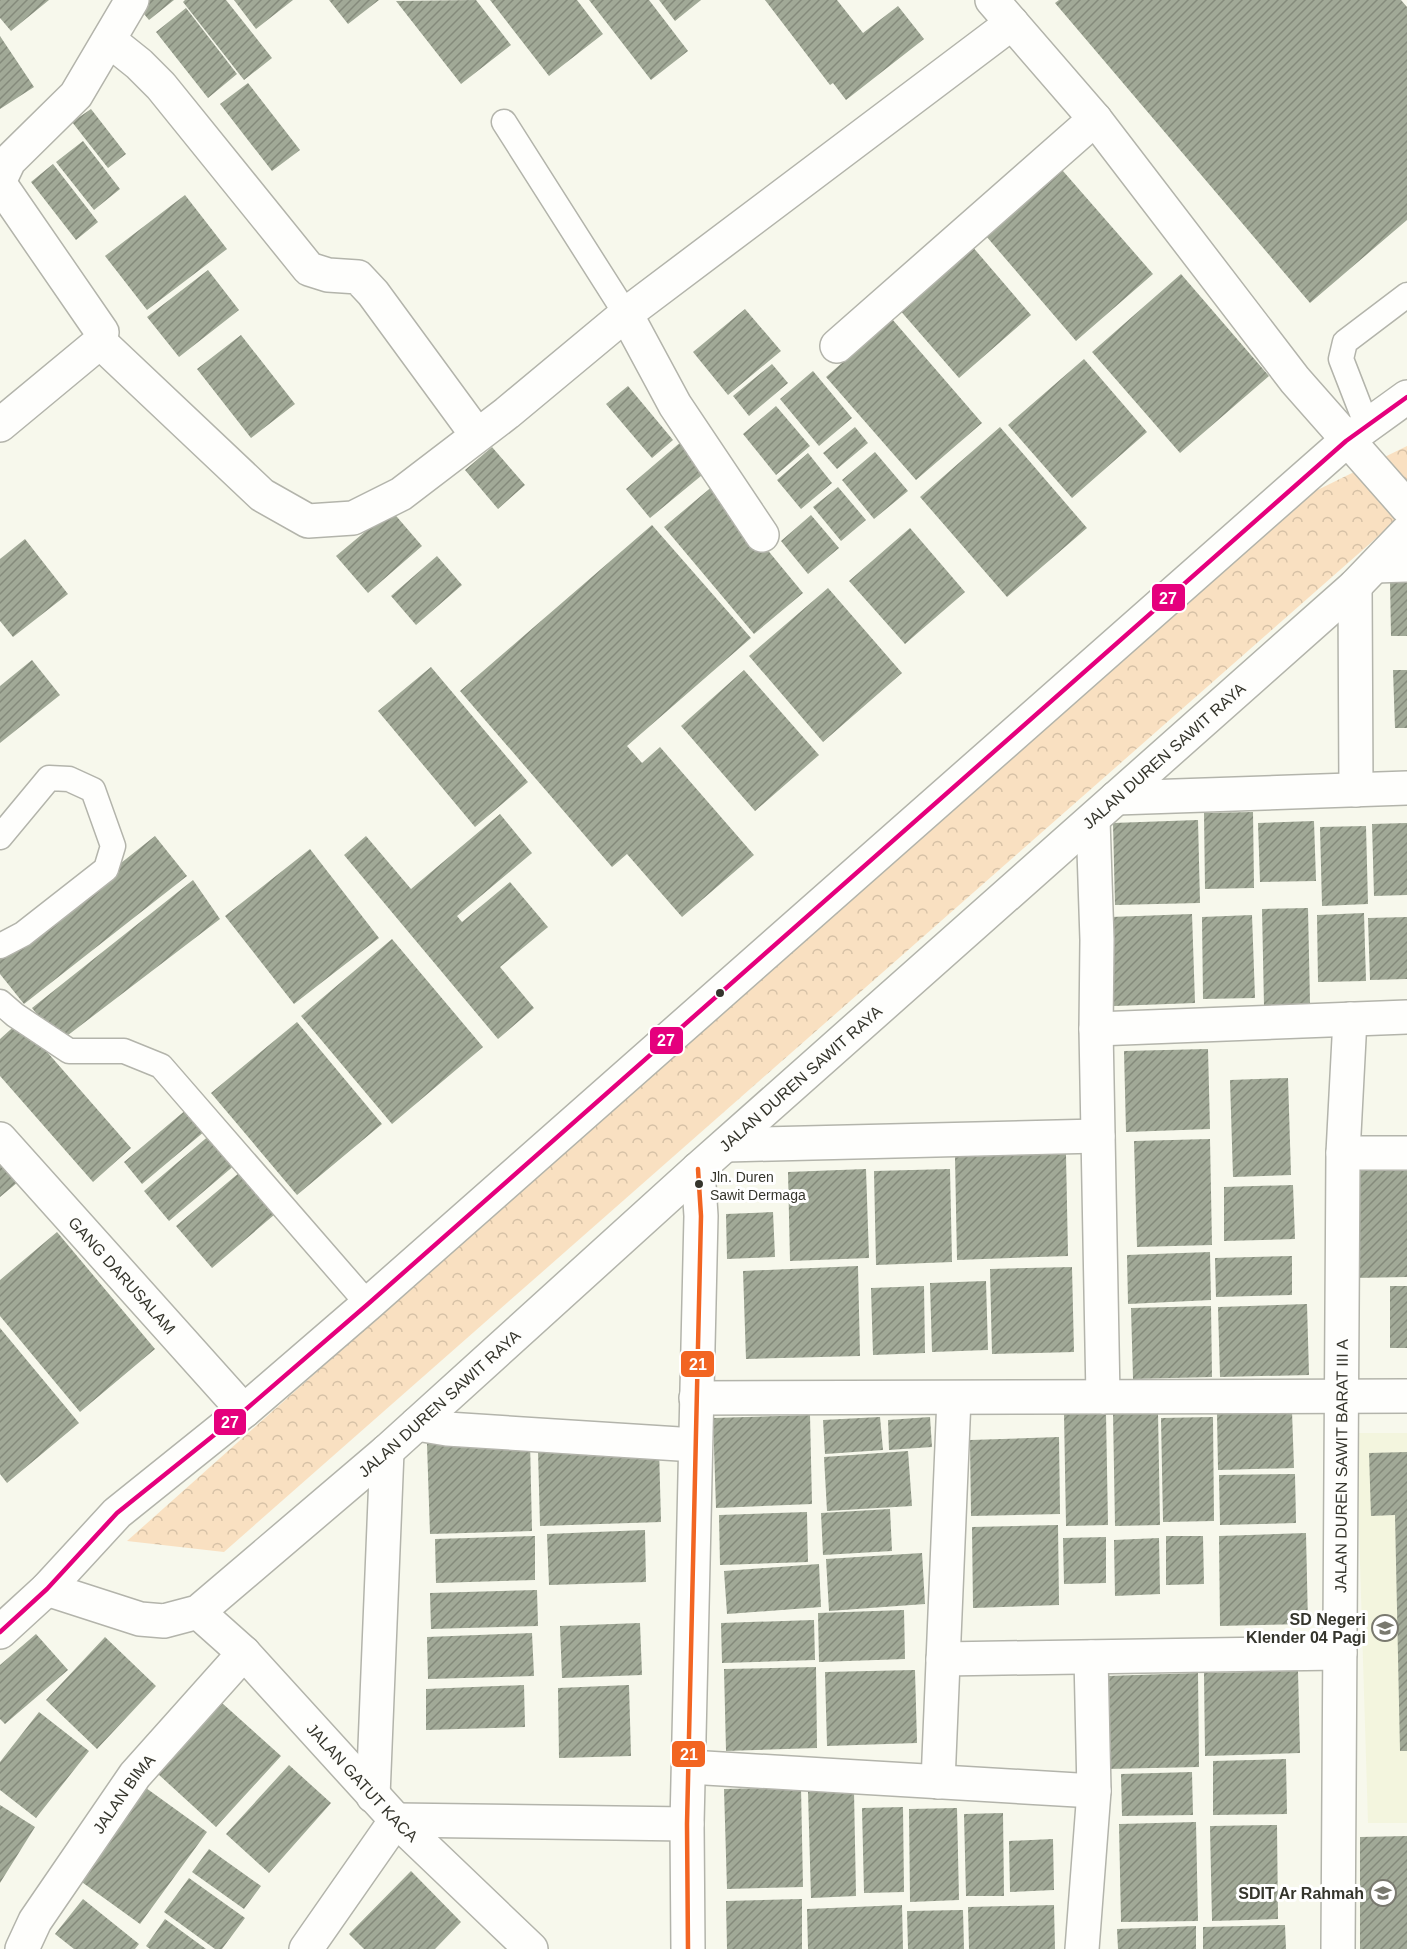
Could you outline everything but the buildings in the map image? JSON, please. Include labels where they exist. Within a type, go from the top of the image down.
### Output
[{"type":"street","points":[[0,425],[100,342],[102,332],[0,182],[9,161],[76,95],[132,0]]},
{"type":"street","points":[[100,342],[262,495],[308,521],[352,518],[401,494],[477,435],[1002,12],[1095,119],[1294,380],[1356,434],[1407,507]]},
{"type":"street","points":[[109,40],[139,64],[161,86],[309,269],[328,275],[358,277],[373,293],[477,435]]},
{"type":"street","points":[[837,346],[1095,119]]},
{"type":"street","points":[[626,314],[675,405],[762,535]]},
{"type":"street","points":[[0,1632],[47,1589],[117,1513],[244,1411],[368,1304],[1356,434],[1407,397]]},
{"type":"street","name":"JALAN DUREN SAWIT RAYA","points":[[47,1589],[140,1619],[164,1621],[198,1612],[387,1451],[698,1169],[1365,576],[1407,532]]},
{"type":"street","points":[[1356,790],[1365,576],[1407,565]]},
{"type":"street","points":[[1116,798],[1407,788]]},
{"type":"street","points":[[1093,820],[1097,940],[1096,1029],[1103,1397]]},
{"type":"street","points":[[1096,1029],[1407,1017]]},
{"type":"street","name":"JALAN DUREN SAWIT BARAT III A","points":[[1338,1949],[1343,1153],[1350,1019]]},
{"type":"street","points":[[726,1145],[1098,1136]]},
{"type":"street","name":"GANG DARUSALAM","points":[[0,1139],[244,1411]]},
{"type":"street","points":[[1343,1153],[1407,1153]]},
{"type":"street","points":[[688,1949],[687,1824],[701,1216],[698,1169]]},
{"type":"street","points":[[696,1398],[1407,1396]]},
{"type":"street","points":[[938,1782],[954,1398]]},
{"type":"street","points":[[417,1424],[459,1430],[695,1445]]},
{"type":"street","points":[[373,1796],[387,1451]]},
{"type":"street","name":"JALAN GATUT KACA","points":[[198,1612],[244,1653],[396,1820],[531,1949]]},
{"type":"street","name":"JALAN BIMA","points":[[22,1949],[35,1921],[135,1775],[244,1653]]},
{"type":"street","points":[[943,1659],[1340,1653]]},
{"type":"street","points":[[1082,1949],[1094,1791],[1090,1657]]},
{"type":"street","points":[[689,1767],[1094,1791]]},
{"type":"street","points":[[306,1949],[396,1820],[687,1824]]},
{"type":"lane","points":[[504,122],[626,314]]},
{"type":"lane","points":[[1356,434],[1341,359],[1345,342],[1407,295]]},
{"type":"lane","points":[[0,837],[49,778],[69,779],[93,790],[113,846],[106,869],[23,934],[0,946]]},
{"type":"lane","points":[[0,1002],[15,1015],[69,1051],[124,1051],[161,1066],[368,1304]]},
{"type":"shaded area","name":"SD Negeri Klender 04 Pagi","points":[[1356,1433],[1407,1433],[1407,1823],[1368,1823]]},
{"type":"green space","points":[[1407,446],[1407,511],[224,1552],[127,1541],[1293,502]]},
{"type":"transit line","name":"27","points":[[0,1632],[47,1589],[117,1513],[244,1411],[368,1304],[1346,441],[1407,397]]},
{"type":"transit line","name":"21","points":[[688,1949],[687,1824],[701,1216],[698,1169]]},
{"type":"place","name":"Jln. Duren Sawit Dermaga","points":[[699,1184]]},
{"type":"place","name":"SD Negeri Klender 04 Pagi","points":[[1385,1628]]},
{"type":"place","name":"SDIT Ar Rahmah","points":[[1383,1893]]}]
